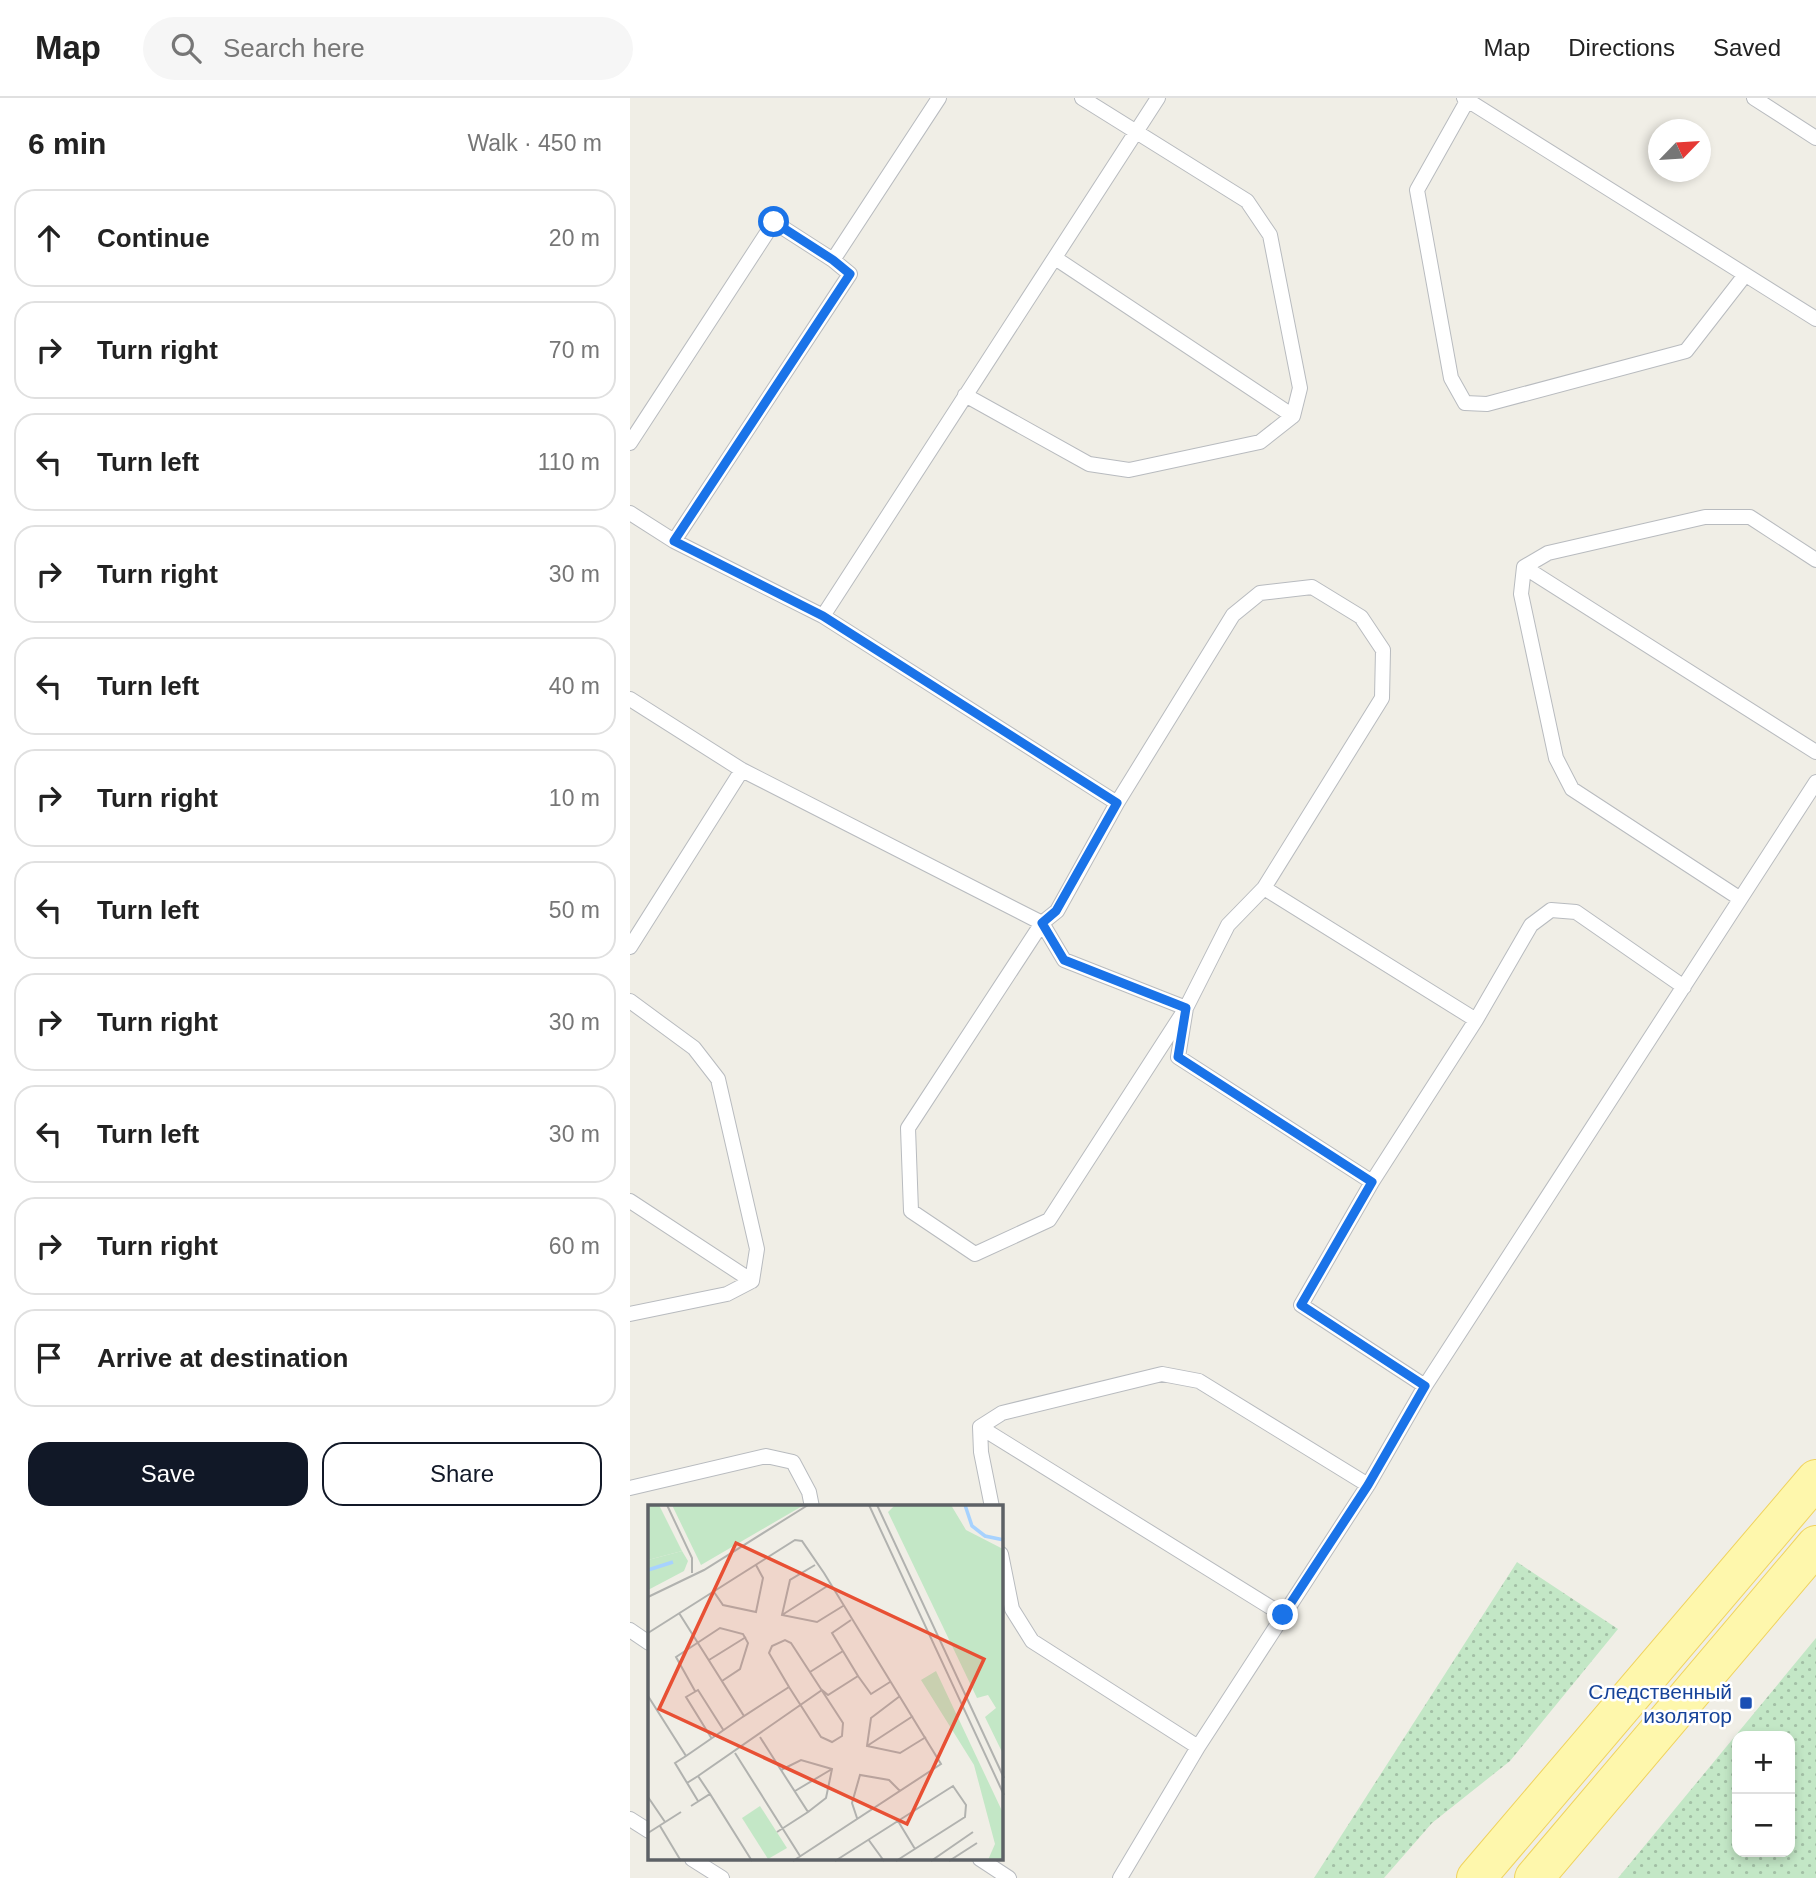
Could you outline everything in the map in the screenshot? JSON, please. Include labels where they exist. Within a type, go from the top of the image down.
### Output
[{"type":"main road","points":[[1476,1878],[1816,1479]]},
{"type":"main road","points":[[1534,1878],[1816,1545]]},
{"type":"lane","points":[[833,260],[939,98]]},
{"type":"lane","points":[[965,395],[1089,464],[1129,470],[1260,442],[1293,416],[1300,388],[1270,234],[1247,201],[1082,98]]},
{"type":"lane","points":[[823,616],[1158,98]]},
{"type":"lane","points":[[1754,98],[1816,138]]},
{"type":"lane","points":[[1745,275],[1686,351],[1487,404],[1465,403],[1451,378],[1417,190],[1466,99],[1816,319]]},
{"type":"lane","points":[[630,443],[774,222],[850,274],[674,541]]},
{"type":"lane","points":[[1055,258],[1293,416]]},
{"type":"lane","points":[[630,513],[674,541],[823,616],[1117,803]]},
{"type":"lane","points":[[1524,567],[1548,553],[1704,517],[1750,517],[1816,560]]},
{"type":"lane","points":[[1524,567],[1816,752]]},
{"type":"lane","points":[[1524,567],[1521,594],[1556,758],[1572,789],[1739,898]]},
{"type":"lane","points":[[1312,587],[1361,617],[1383,650],[1382,698],[1264,888],[1228,925],[1186,1008],[1049,1220],[975,1254],[911,1211],[908,1128],[1042,923],[1056,911],[1117,803],[1233,615],[1260,593],[1312,587]]},
{"type":"lane","points":[[630,699],[743,770],[1042,923],[1064,960],[1186,1008]]},
{"type":"lane","points":[[630,947],[743,770]]},
{"type":"lane","points":[[1120,1878],[1198,1747],[1368,1485],[1425,1386],[1816,782]]},
{"type":"lane","points":[[1264,888],[1476,1020]]},
{"type":"lane","points":[[1425,1386],[1301,1305],[1372,1182],[1476,1020],[1531,925],[1551,910],[1576,912],[1684,987]]},
{"type":"lane","points":[[630,1001],[694,1048],[718,1079],[757,1249],[752,1281]]},
{"type":"lane","points":[[1186,1008],[1178,1057],[1372,1182]]},
{"type":"lane","points":[[630,1201],[752,1281]]},
{"type":"lane","points":[[630,1314],[727,1294],[752,1281]]},
{"type":"lane","points":[[980,1427],[1002,1413],[1162,1374],[1199,1381],[1368,1485]]},
{"type":"lane","points":[[980,1427],[981,1452],[992,1505]]},
{"type":"lane","points":[[980,1427],[1283,1615]]},
{"type":"lane","points":[[630,1488],[766,1456],[793,1462],[809,1492],[812,1505]]},
{"type":"lane","points":[[1003,1564],[1012,1609],[1032,1641],[1198,1747]]},
{"type":"lane","points":[[630,1630],[648,1642]]},
{"type":"lane","points":[[630,1819],[648,1830]]},
{"type":"lane","points":[[694,1860],[722,1878]]},
{"type":"lane","points":[[982,1860],[1009,1878]]},
{"type":"green space","points":[[1517,1562],[1618,1629],[1510,1761],[1432,1823],[1384,1878],[1314,1878]]},
{"type":"green space","points":[[1816,1638],[1816,1878],[1618,1878],[1732,1740],[1732,1857],[1795,1857],[1795,1731],[1739,1731]]},
{"type":"place","name":"Следственный изолятор","points":[[1746,1703]]},
{"type":"route","points":[[774,222],[850,274],[674,541],[823,616],[1117,803],[1056,911],[1042,923],[1064,960],[1186,1008],[1178,1057],[1372,1182],[1301,1305],[1425,1386],[1368,1485],[1283,1615]]}]
